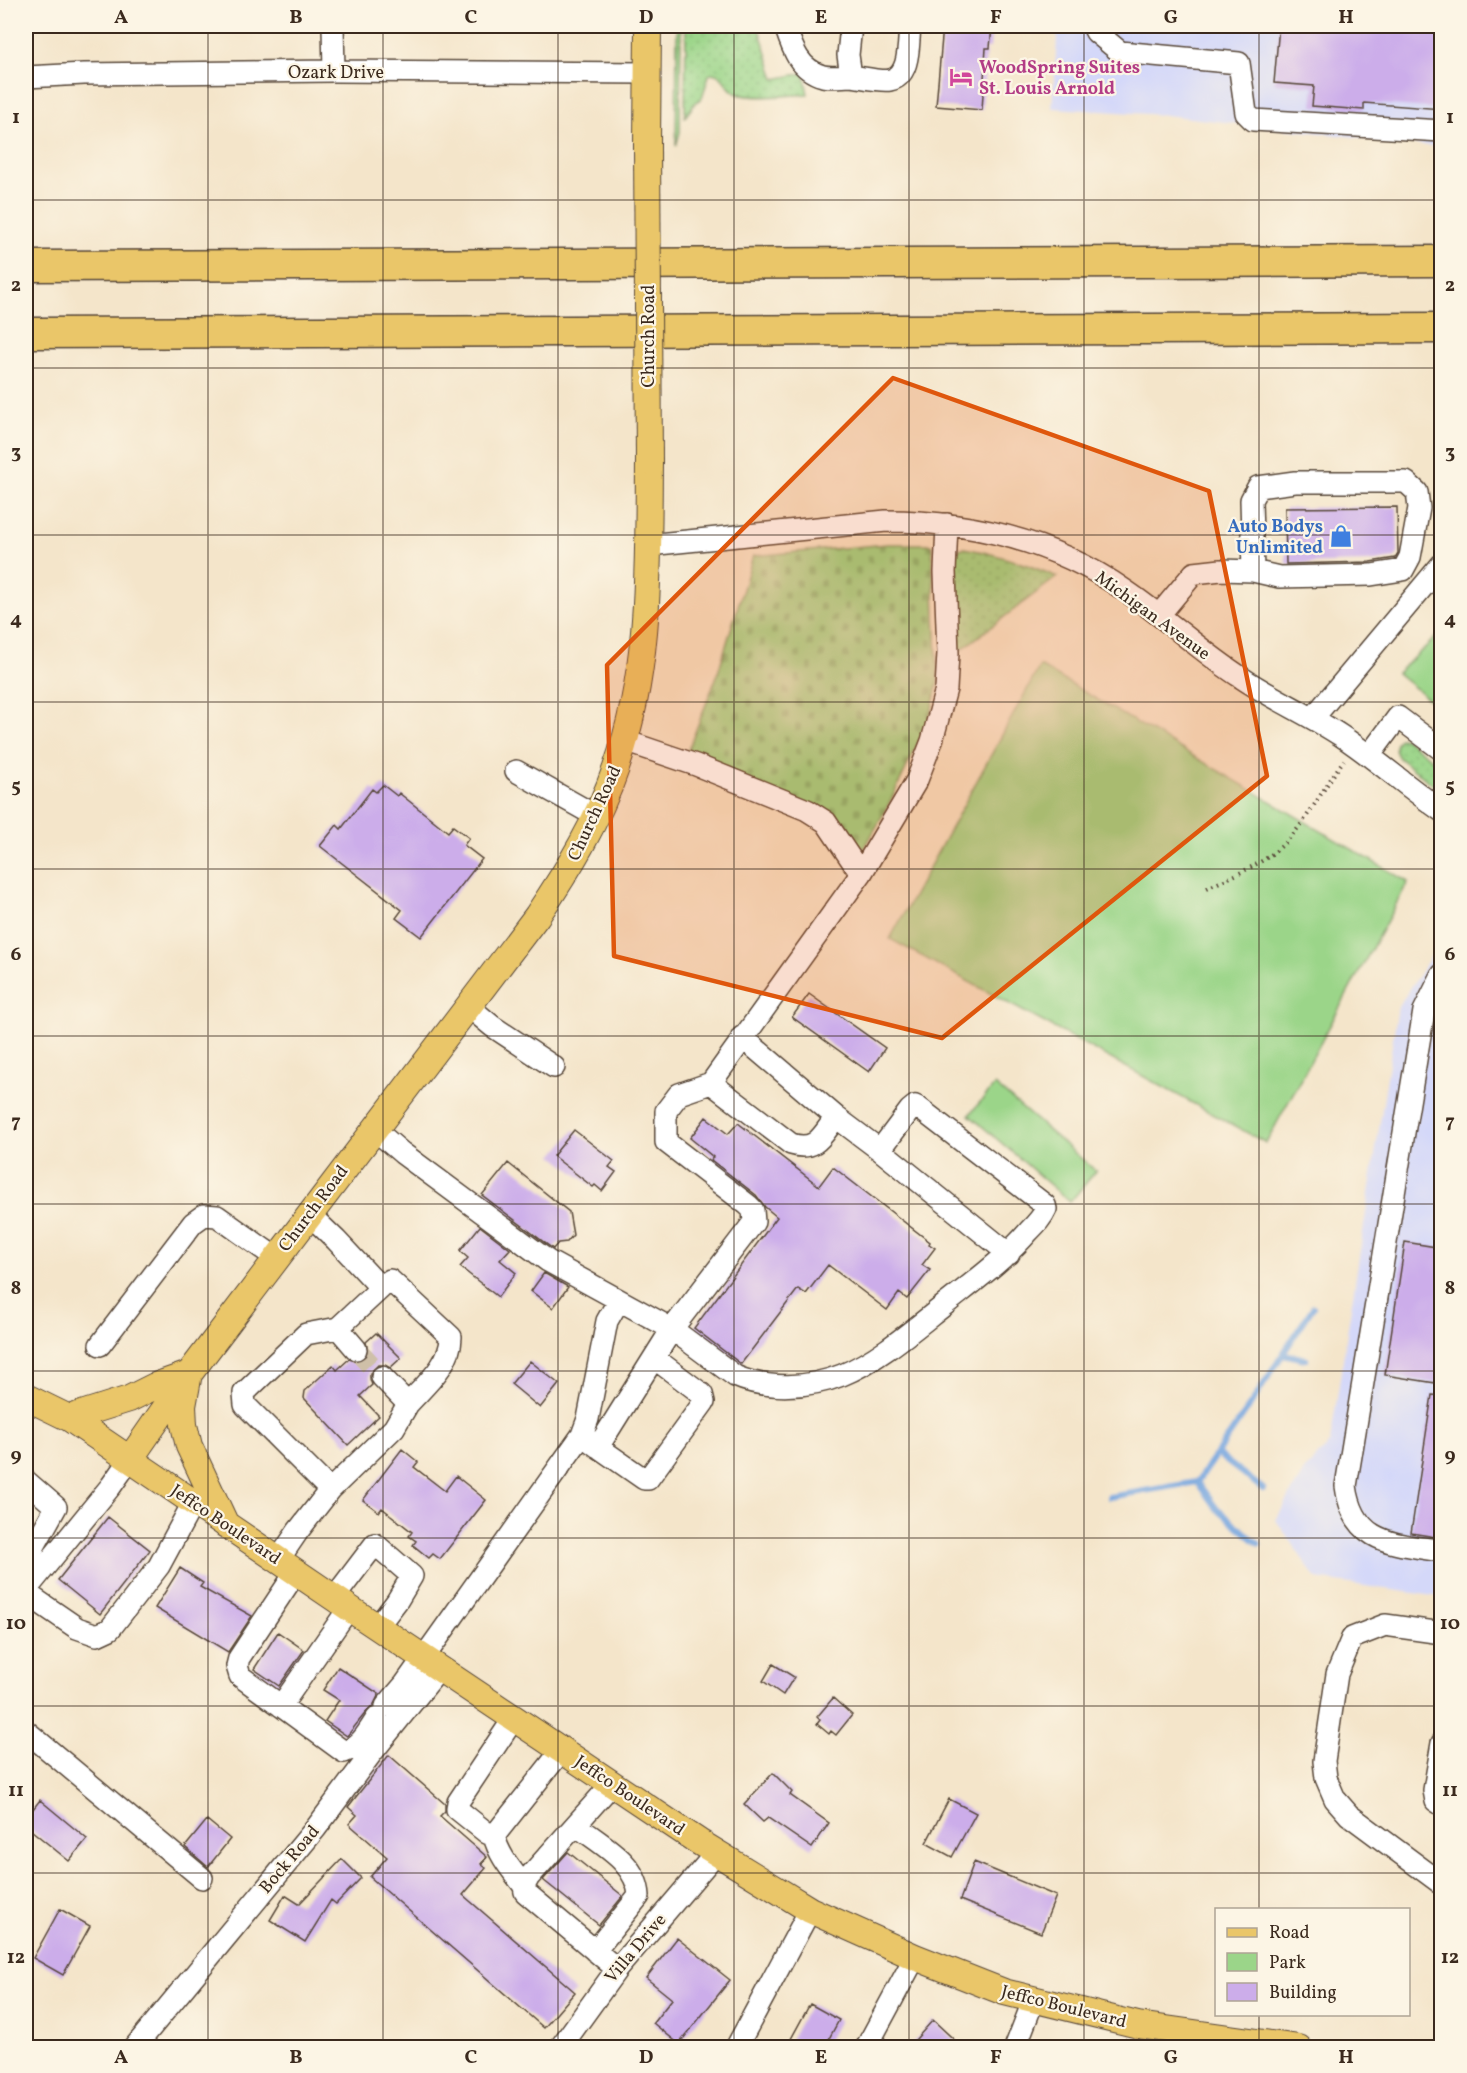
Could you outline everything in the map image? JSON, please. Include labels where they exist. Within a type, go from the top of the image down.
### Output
[{"type":"highway","points":[[26,266],[1442,261]]},
{"type":"highway","points":[[26,333],[1442,328]]},
{"type":"main road","name":"Church Road","points":[[130,1459],[189,1374],[550,897],[596,816],[613,776],[633,709],[641,666],[645,625],[649,462],[648,26]]},
{"type":"main road","points":[[69,1418],[129,1400],[155,1386],[189,1374]]},
{"type":"main road","points":[[189,1374],[183,1406],[184,1425],[189,1446],[226,1526]]},
{"type":"main road","name":"Jeffco Boulevard","points":[[26,1396],[69,1418],[226,1526],[288,1565],[341,1603],[612,1784],[716,1853],[810,1910],[915,1957],[1004,1992],[1205,2041],[1299,2048]]},
{"type":"street","points":[[333,26],[334,71]]},
{"type":"street","points":[[785,26],[796,57],[810,70],[824,77],[851,76],[890,80],[902,73],[907,59],[910,26]]},
{"type":"street","points":[[851,26],[848,55],[851,76]]},
{"type":"street","points":[[1093,26],[1096,32],[1120,52],[1239,63],[1246,113],[1253,120],[1442,131]]},
{"type":"street","name":"Ozark Drive","points":[[26,77],[84,74],[334,71],[647,73]]},
{"type":"street","points":[[1159,615],[1194,573],[1221,570],[1253,572],[1279,577],[1371,575],[1403,570],[1410,557],[1414,540],[1419,508],[1417,492],[1406,482],[1295,482],[1258,487],[1251,500],[1253,572]]},
{"type":"street","name":"Michigan Avenue","points":[[648,545],[886,521],[947,524],[1002,534],[1046,548],[1098,573],[1159,615],[1242,678],[1313,718],[1362,750],[1442,811]]},
{"type":"street","points":[[330,1490],[245,1405],[244,1394],[306,1334],[338,1328],[390,1280],[451,1337],[451,1347],[442,1365],[408,1404],[394,1428],[330,1490],[298,1530],[288,1565],[237,1666],[240,1677],[344,1752],[364,1739],[381,1712],[405,1684],[432,1663],[590,1441],[754,1222],[753,1210],[748,1205],[666,1142],[666,1111],[679,1095],[711,1083],[861,874],[917,780],[932,741],[946,689],[947,524]]},
{"type":"street","points":[[1313,718],[1442,564]]},
{"type":"street","points":[[1362,750],[1398,717],[1442,750]]},
{"type":"street","points":[[625,741],[696,765],[807,810],[826,822],[843,844],[849,858],[861,874]]},
{"type":"street","points":[[516,771],[596,816]]},
{"type":"street","points":[[1442,975],[1424,1011],[1346,1486],[1348,1503],[1356,1520],[1369,1533],[1388,1542],[1442,1551]]},
{"type":"street","points":[[468,1006],[492,1026],[554,1067]]},
{"type":"street","points":[[742,1037],[836,1117],[1009,1254]]},
{"type":"street","points":[[711,1083],[791,1144],[803,1148],[816,1144],[836,1117]]},
{"type":"street","points":[[374,1129],[402,1153],[548,1260],[672,1329],[735,1376],[745,1381],[772,1385],[813,1383],[841,1375],[900,1340],[1009,1254],[1044,1215],[1045,1205],[915,1106],[880,1150]]},
{"type":"street","points":[[100,1345],[193,1223],[204,1215],[217,1216],[276,1258]]},
{"type":"street","points":[[309,1215],[381,1288]]},
{"type":"street","points":[[619,1299],[608,1321],[588,1419],[590,1441],[644,1479],[648,1479],[704,1402],[702,1394],[654,1358]]},
{"type":"street","points":[[338,1328],[356,1349]]},
{"type":"street","points":[[382,1377],[408,1404]]},
{"type":"street","points":[[130,1459],[26,1592],[77,1628],[97,1635],[110,1629],[159,1566],[193,1503]]},
{"type":"street","points":[[26,1481],[56,1507],[26,1561]]},
{"type":"street","points":[[281,1706],[375,1544],[412,1575],[397,1601],[378,1626]]},
{"type":"street","points":[[1442,1633],[1385,1625],[1352,1638],[1337,1674],[1324,1761],[1326,1778],[1335,1799],[1349,1815],[1442,1884]]},
{"type":"street","name":"Bock Road","points":[[134,2048],[316,1828],[371,1754],[432,1663]]},
{"type":"street","points":[[514,1718],[458,1802],[457,1809],[494,1836],[503,1857],[524,1886],[525,1892],[617,1969]]},
{"type":"street","points":[[26,1731],[202,1878]]},
{"type":"street","points":[[1442,1743],[1434,1790],[1436,1801],[1442,1805]]},
{"type":"street","points":[[494,1836],[562,1750]]},
{"type":"street","points":[[524,1886],[529,1877],[612,1784]]},
{"type":"street","points":[[576,1825],[628,1865],[638,1883],[639,1896],[595,1951]]},
{"type":"street","name":"Villa Drive","points":[[560,2048],[617,1969],[716,1853]]},
{"type":"street","points":[[736,2048],[810,1910]]},
{"type":"street","points":[[866,2048],[915,1957]]},
{"type":"street","points":[[1015,2048],[1034,1999]]},
{"type":"path","points":[[1207,888],[1275,852],[1287,841],[1362,750]]},
{"type":"highlighted area","points":[[893,378],[1209,491],[1267,776],[942,1038],[614,956],[607,665]]},
{"type":"shaded area","points":[[1058,26],[1441,26],[1441,147],[1165,115],[1052,108]]},
{"type":"shaded area","points":[[1441,941],[1441,1597],[1316,1579],[1276,1520],[1304,1471],[1330,1443],[1398,1007]]},
{"type":"green space","points":[[677,26],[681,26],[680,132],[676,146]]},
{"type":"green space","points":[[686,26],[758,26],[775,79],[804,73],[808,94],[742,95],[733,91],[720,76],[712,73],[709,75],[702,98],[696,102],[685,117]]},
{"type":"green space","points":[[888,544],[929,544],[932,546],[938,682],[930,718],[892,798],[868,842],[858,855],[841,834],[685,758],[717,676],[753,556]]},
{"type":"green space","points":[[964,548],[1012,560],[1057,577],[958,652],[956,557],[959,549]]},
{"type":"green space","points":[[1441,633],[1441,686],[1431,701],[1397,673]]},
{"type":"green space","points":[[1040,666],[1408,882],[1266,1143],[890,939]]},
{"type":"green space","points":[[1400,738],[1405,739],[1441,766],[1441,791],[1399,758],[1395,748]]},
{"type":"green space","points":[[995,1085],[1096,1171],[1070,1202],[969,1115]]},
{"type":"building","name":"WoodSpring Suites St. Louis Arnold","points":[[943,26],[992,26],[990,48],[986,48],[982,110],[936,106]]},
{"type":"building","points":[[1279,26],[1442,26],[1442,109],[1364,103],[1364,110],[1312,106],[1314,86],[1274,83]]},
{"type":"building","name":"Auto Bodys Unlimited","points":[[1397,507],[1398,553],[1395,558],[1370,562],[1286,564],[1285,508]]},
{"type":"building","points":[[383,785],[397,796],[399,793],[448,832],[453,826],[469,838],[464,845],[482,859],[421,937],[396,918],[402,910],[320,846],[337,825],[341,829],[372,789],[376,792]]},
{"type":"building","points":[[809,994],[885,1048],[869,1072],[792,1017]]},
{"type":"building","points":[[706,1117],[728,1134],[738,1123],[819,1186],[833,1167],[930,1242],[929,1244],[935,1248],[922,1265],[930,1270],[907,1299],[899,1293],[887,1310],[828,1265],[806,1294],[798,1289],[741,1364],[694,1328],[777,1217],[756,1195],[711,1160],[713,1157],[690,1138]]},
{"type":"building","points":[[574,1130],[614,1161],[609,1167],[616,1172],[602,1191],[595,1185],[593,1187],[553,1156]]},
{"type":"building","points":[[508,1163],[569,1212],[573,1235],[567,1242],[558,1243],[553,1249],[482,1195]]},
{"type":"building","points":[[480,1226],[510,1249],[500,1260],[516,1273],[498,1297],[460,1267],[468,1258],[460,1251]]},
{"type":"building","points":[[1405,1242],[1442,1248],[1442,1384],[1385,1375]]},
{"type":"building","points":[[544,1273],[568,1287],[553,1308],[531,1291]]},
{"type":"building","points":[[376,1333],[401,1358],[390,1368],[378,1365],[370,1373],[372,1385],[360,1396],[379,1416],[348,1445],[304,1398],[305,1391],[333,1365],[337,1370],[349,1359],[358,1362],[364,1359],[368,1353],[366,1342]]},
{"type":"building","points":[[530,1361],[559,1384],[540,1408],[511,1384]]},
{"type":"building","points":[[1432,1395],[1442,1396],[1442,1538],[1411,1533]]},
{"type":"building","points":[[402,1449],[418,1462],[414,1467],[445,1491],[456,1476],[486,1500],[440,1559],[433,1554],[429,1558],[413,1545],[416,1541],[409,1536],[412,1532],[382,1508],[379,1512],[363,1500]]},
{"type":"building","points":[[108,1517],[150,1550],[100,1614],[58,1580]]},
{"type":"building","points":[[180,1568],[203,1583],[200,1587],[252,1616],[228,1652],[155,1608]]},
{"type":"building","points":[[278,1632],[304,1650],[279,1686],[254,1669]]},
{"type":"building","points":[[773,1664],[794,1677],[783,1695],[763,1681]]},
{"type":"building","points":[[338,1667],[379,1694],[373,1706],[347,1736],[325,1721],[339,1700],[323,1690]]},
{"type":"building","points":[[833,1698],[852,1715],[836,1735],[831,1731],[829,1734],[817,1724],[820,1720],[817,1717]]},
{"type":"building","points":[[389,1755],[445,1804],[445,1811],[440,1816],[487,1857],[481,1864],[486,1868],[463,1895],[575,1992],[544,2028],[370,1877],[387,1857],[349,1824],[357,1815],[348,1807]]},
{"type":"building","points":[[773,1773],[792,1792],[790,1795],[829,1823],[812,1848],[768,1818],[763,1822],[744,1804]]},
{"type":"building","points":[[949,1799],[976,1813],[952,1857],[926,1843]]},
{"type":"building","points":[[40,1800],[87,1839],[69,1861],[26,1826],[26,1818]]},
{"type":"building","points":[[207,1820],[230,1839],[208,1867],[185,1847]]},
{"type":"building","points":[[568,1852],[623,1896],[599,1925],[543,1880]]},
{"type":"building","points":[[342,1859],[361,1878],[336,1904],[331,1900],[305,1942],[270,1920],[285,1895],[299,1904]]},
{"type":"building","points":[[974,1862],[1056,1896],[1041,1933],[960,1900]]},
{"type":"building","points":[[60,1909],[90,1926],[63,1975],[33,1958]]},
{"type":"building","points":[[677,1938],[730,1980],[679,2044],[653,2023],[672,1999],[646,1978]]},
{"type":"building","points":[[810,2004],[839,2020],[824,2048],[786,2048]]},
{"type":"building","points":[[933,2020],[963,2048],[908,2048]]},
{"type":"waterway","points":[[1109,1497],[1197,1482],[1251,1404],[1313,1307]]},
{"type":"waterway","points":[[1283,1354],[1306,1359]]},
{"type":"waterway","points":[[1217,1454],[1263,1489]]},
{"type":"waterway","points":[[1197,1482],[1217,1509],[1259,1544]]},
{"type":"tunnel","points":[[356,1349],[382,1377]]},
{"type":"place","name":"WoodSpring Suites St. Louis Arnold","points":[[961,77]]},
{"type":"place","name":"Auto Bodys Unlimited","points":[[1341,536]]}]
